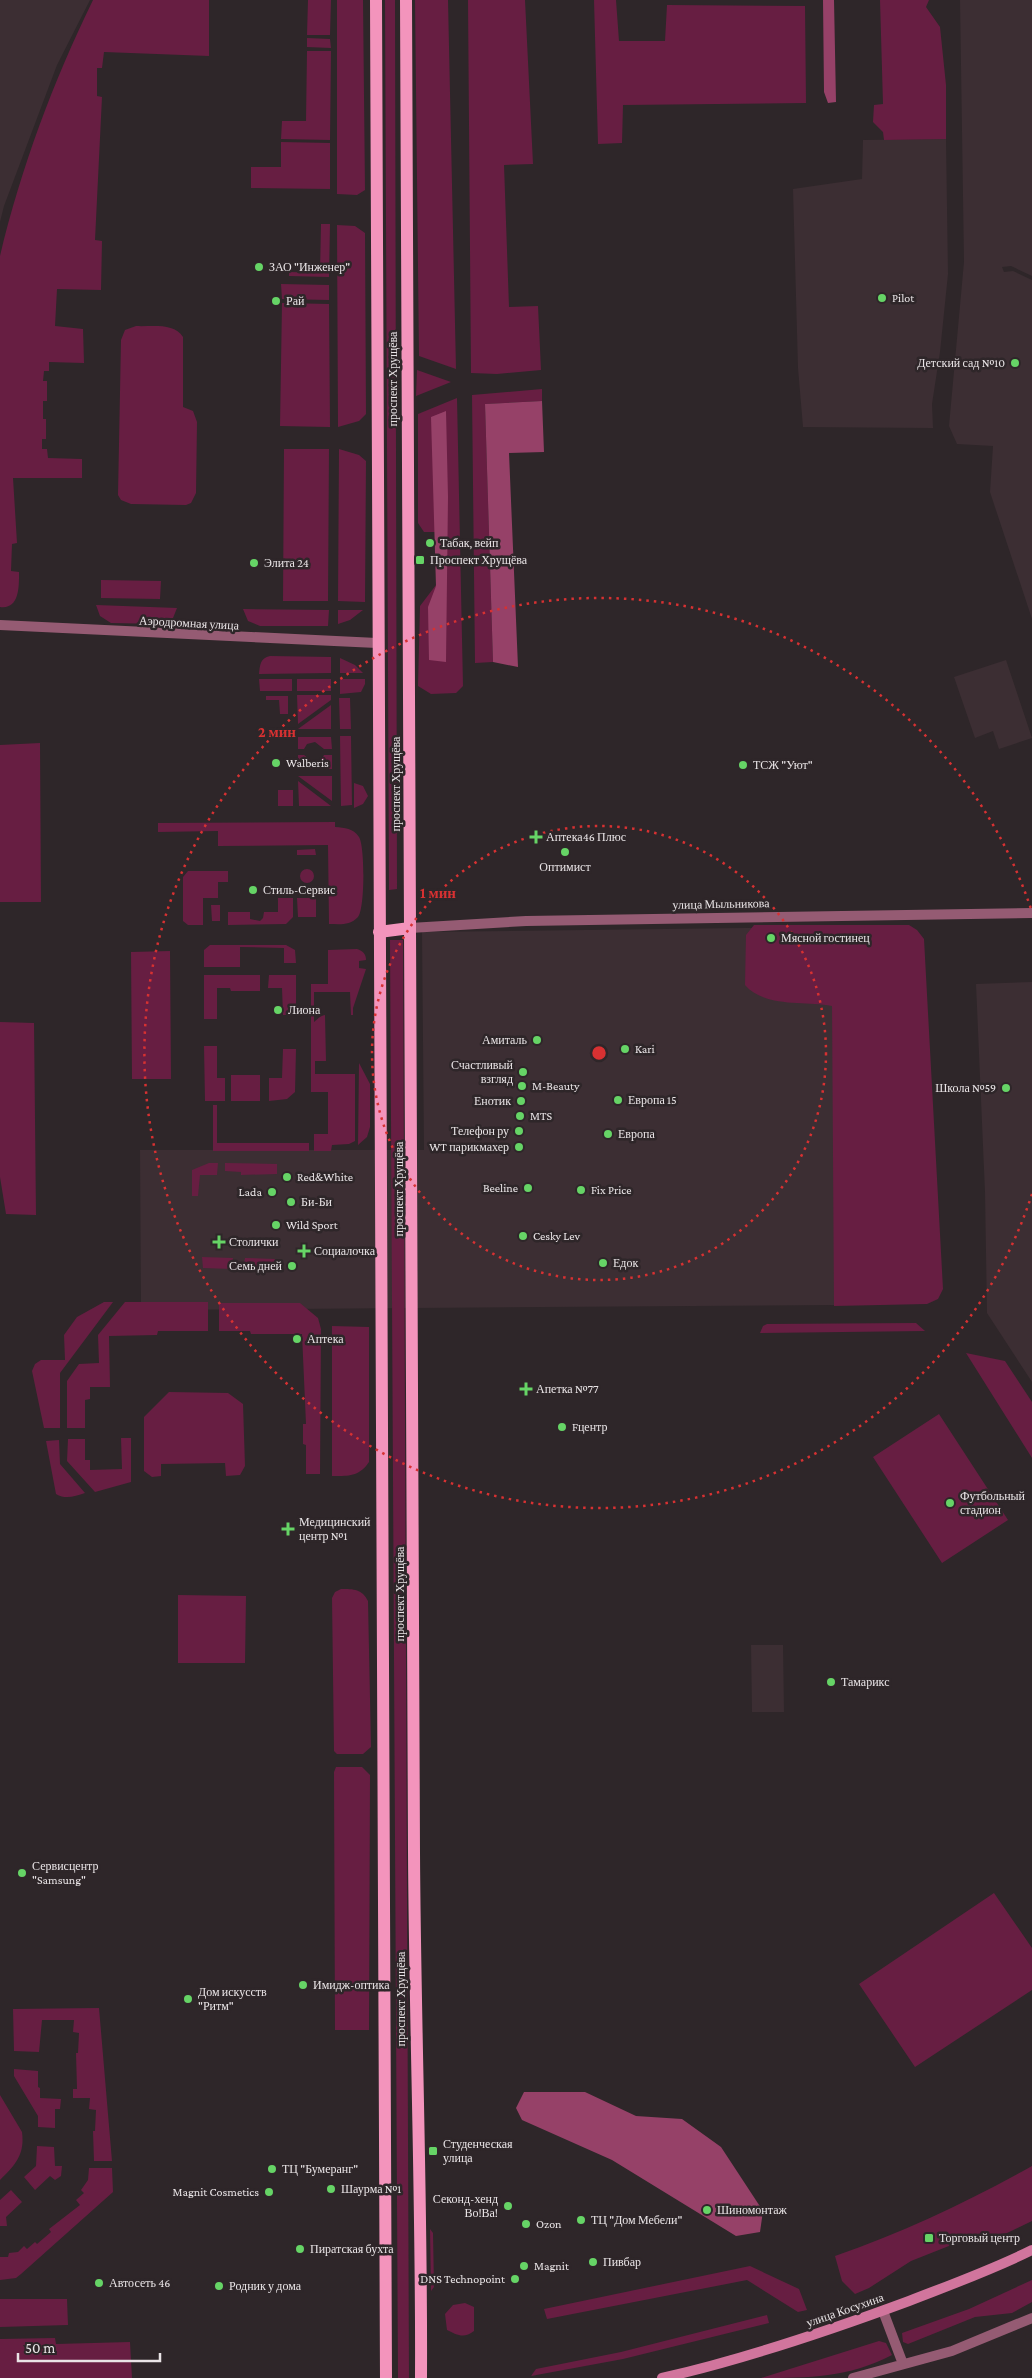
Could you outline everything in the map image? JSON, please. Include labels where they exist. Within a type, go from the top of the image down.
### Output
[{"type":"main road","name":"проспект Хрущёва","points":[[376,0],[377,643],[386,2378]]},
{"type":"main road","name":"проспект Хрущёва","points":[[406,0],[410,928],[414,1319],[415,2026],[421,2378]]},
{"type":"main road","points":[[379,932],[410,928]]},
{"type":"main road","name":"улица Косухина","points":[[662,2378],[711,2366],[842,2326],[964,2280],[1032,2250]]},
{"type":"street","name":"Аэродромная улица","points":[[0,625],[377,643]]},
{"type":"street","name":"улица Мыльникова","points":[[410,928],[536,921],[1032,912]]},
{"type":"street","points":[[883,2310],[903,2364]]},
{"type":"street","points":[[853,2378],[952,2351],[1032,2318]]},
{"type":"shaded area","points":[[0,0],[90,0],[57,65],[4,206],[0,222]]},
{"type":"shaded area","points":[[93,0],[209,0],[209,56],[104,52],[102,68],[97,68],[97,96],[102,97],[95,240],[102,241],[101,290],[57,289],[55,326],[83,329],[84,363],[49,362],[49,371],[44,371],[43,381],[47,381],[47,401],[43,401],[43,419],[46,419],[46,439],[42,439],[42,449],[47,449],[48,458],[82,459],[82,478],[13,478],[17,543],[12,544],[11,571],[19,572],[18,590],[15,601],[11,605],[0,607],[0,256],[8,223],[39,126],[78,31]]},
{"type":"shaded area","points":[[308,0],[331,0],[330,35],[307,35]]},
{"type":"shaded area","points":[[337,0],[363,0],[365,190],[357,195],[337,194]]},
{"type":"shaded area","points":[[385,0],[395,0],[397,889],[389,890]]},
{"type":"shaded area","points":[[415,0],[448,0],[456,369],[419,356]]},
{"type":"shaded area","points":[[468,0],[525,0],[533,164],[504,165],[509,307],[538,306],[541,370],[497,374],[471,373]]},
{"type":"shaded area","points":[[594,0],[616,0],[619,41],[665,41],[667,5],[805,6],[806,103],[623,105],[622,143],[598,144]]},
{"type":"shaded area","points":[[823,0],[834,0],[836,102],[828,103],[824,92]]},
{"type":"shaded area","points":[[880,0],[929,0],[926,7],[940,27],[946,85],[946,139],[884,140],[883,132],[873,122],[874,105],[883,104]]},
{"type":"shaded area","points":[[960,0],[1032,0],[1032,276],[1011,266],[1002,267],[1004,272],[1013,271],[1032,280],[1032,619],[990,492],[993,446],[957,444],[949,426],[964,262]]},
{"type":"shaded area","points":[[307,38],[330,39],[331,48],[307,47]]},
{"type":"shaded area","points":[[307,51],[331,51],[330,140],[281,139],[282,121],[306,121]]},
{"type":"shaded area","points":[[946,139],[948,274],[940,352],[932,404],[933,428],[803,427],[798,368],[793,189],[862,179],[863,140]]},
{"type":"shaded area","points":[[281,142],[330,143],[330,189],[251,188],[251,167],[281,167]]},
{"type":"shaded area","points":[[321,224],[330,224],[329,277],[289,276],[289,272],[320,273]]},
{"type":"shaded area","points":[[337,225],[355,226],[365,233],[366,414],[359,421],[338,427]]},
{"type":"shaded area","points":[[281,284],[329,285],[329,300],[282,299]]},
{"type":"shaded area","points":[[282,303],[329,304],[330,427],[280,426]]},
{"type":"shaded area","points":[[136,326],[168,327],[179,332],[183,337],[183,407],[193,411],[197,422],[196,493],[191,503],[186,505],[131,504],[121,500],[118,495],[121,340],[125,330]]},
{"type":"shaded area","points":[[417,370],[451,382],[416,396]]},
{"type":"shaded area","points":[[542,389],[542,401],[485,404],[493,662],[475,663],[472,395]]},
{"type":"shaded area","points":[[457,398],[463,686],[456,693],[431,694],[418,686],[420,606],[436,585],[436,532],[424,532],[418,523],[418,414]]},
{"type":"shaded area","points":[[542,401],[544,452],[509,453],[518,667],[493,662],[485,404]]},
{"type":"shaded area","points":[[446,411],[448,497],[446,662],[429,660],[428,607],[436,586],[431,417]]},
{"type":"shaded area","points":[[284,449],[329,449],[328,601],[283,601]]},
{"type":"shaded area","points":[[339,449],[359,455],[366,461],[365,602],[338,601]]},
{"type":"shaded area","points":[[101,580],[161,581],[160,599],[101,598]]},
{"type":"shaded area","points":[[96,605],[177,608],[173,618],[163,624],[111,623],[100,616]]},
{"type":"shaded area","points":[[243,609],[329,610],[328,626],[260,626],[248,621]]},
{"type":"shaded area","points":[[338,610],[363,610],[350,620],[338,624]]},
{"type":"shaded area","points":[[270,656],[331,657],[331,673],[259,674],[262,660]]},
{"type":"shaded area","points":[[340,658],[355,665],[363,673],[340,673]]},
{"type":"shaded area","points":[[1006,660],[1032,738],[999,749],[993,731],[975,738],[954,677]]},
{"type":"shaded area","points":[[259,679],[292,679],[292,691],[260,691]]},
{"type":"shaded area","points":[[297,679],[331,679],[331,691],[297,691]]},
{"type":"shaded area","points":[[340,679],[365,679],[365,684],[361,692],[340,694]]},
{"type":"shaded area","points":[[297,695],[331,695],[331,700],[298,724]]},
{"type":"shaded area","points":[[266,696],[288,696],[288,714],[280,714],[279,700],[266,700]]},
{"type":"shaded area","points":[[339,698],[350,698],[351,729],[340,729]]},
{"type":"shaded area","points":[[331,705],[331,729],[298,729]]},
{"type":"shaded area","points":[[340,736],[351,736],[352,805],[341,806]]},
{"type":"shaded area","points":[[298,737],[331,737],[332,749],[324,749],[315,742],[307,744],[304,749],[298,749]]},
{"type":"shaded area","points":[[40,743],[41,902],[0,902],[0,745]]},
{"type":"shaded area","points":[[298,755],[304,755],[313,762],[321,760],[324,755],[332,755],[332,769],[298,769]]},
{"type":"shaded area","points":[[298,776],[332,776],[332,801]]},
{"type":"shaded area","points":[[298,781],[331,806],[299,806]]},
{"type":"shaded area","points":[[354,783],[363,786],[368,796],[363,804],[354,808]]},
{"type":"shaded area","points":[[278,790],[293,790],[293,806],[278,806]]},
{"type":"shaded area","points":[[335,822],[335,827],[351,830],[359,837],[363,864],[363,891],[360,912],[355,920],[340,924],[329,924],[328,845],[218,846],[218,831],[158,832],[158,823]]},
{"type":"shaded area","points":[[315,849],[316,855],[297,855],[297,850]]},
{"type":"shaded area","points":[[307,869],[312,871],[314,876],[312,881],[307,883],[302,881],[300,876],[302,871]]},
{"type":"shaded area","points":[[188,871],[228,871],[228,882],[218,882],[218,898],[203,898],[203,925],[188,925],[183,921],[183,877]]},
{"type":"shaded area","points":[[278,898],[293,898],[293,917],[286,924],[228,925],[228,912],[250,912],[250,919],[260,921],[263,918],[264,912],[278,912]]},
{"type":"shaded area","points":[[297,898],[316,898],[316,917],[298,917]]},
{"type":"shaded area","points":[[211,905],[220,905],[220,921],[212,921]]},
{"type":"shaded area","points":[[754,925],[909,925],[917,930],[924,939],[943,1289],[938,1299],[927,1304],[834,1306],[832,1006],[774,1000],[753,992],[745,985],[746,935]]},
{"type":"shaded area","points":[[832,927],[835,1305],[141,1310],[140,1150],[424,1150],[422,932]]},
{"type":"shaded area","points":[[390,940],[403,940],[409,2378],[398,2378]]},
{"type":"shaded area","points":[[210,945],[286,945],[295,950],[296,963],[284,963],[284,948],[240,947],[240,967],[204,967],[204,950]]},
{"type":"shaded area","points":[[357,949],[364,953],[366,958],[366,960],[359,961],[359,968],[366,969],[353,1008],[353,1015],[351,1015],[350,992],[314,992],[314,1022],[325,1015],[326,1061],[315,1061],[315,1074],[355,1074],[355,1141],[349,1144],[332,1145],[331,1151],[314,1151],[314,1134],[328,1134],[328,1092],[311,1092],[311,984],[328,984],[328,950]]},
{"type":"shaded area","points":[[170,951],[171,1079],[132,1079],[131,952]]},
{"type":"shaded area","points":[[204,975],[260,975],[260,991],[231,991],[230,988],[217,988],[217,1019],[204,1019]]},
{"type":"shaded area","points":[[269,975],[296,975],[296,1015],[283,1015],[282,988],[268,988]]},
{"type":"shaded area","name":"Школа №59","points":[[1032,982],[1032,1382],[987,1313],[985,1192],[976,984]]},
{"type":"shaded area","points":[[0,1022],[34,1023],[36,1215],[6,1214],[0,1177]]},
{"type":"shaded area","points":[[204,1046],[217,1046],[217,1078],[225,1078],[225,1101],[205,1101]]},
{"type":"shaded area","points":[[283,1049],[296,1049],[295,1092],[287,1099],[269,1101],[269,1078],[282,1078]]},
{"type":"shaded area","points":[[359,1063],[370,1084],[370,1127],[367,1137],[358,1145]]},
{"type":"shaded area","points":[[231,1075],[260,1075],[260,1101],[231,1101]]},
{"type":"shaded area","points":[[213,1105],[217,1105],[217,1143],[309,1143],[309,1151],[213,1151]]},
{"type":"shaded area","points":[[209,1163],[218,1163],[217,1175],[200,1175],[198,1196],[192,1196],[192,1170]]},
{"type":"shaded area","points":[[225,1163],[277,1164],[277,1174],[241,1175],[241,1172],[225,1171]]},
{"type":"shaded area","points":[[202,1257],[233,1258],[232,1269],[203,1268]]},
{"type":"shaded area","points":[[245,1258],[275,1259],[276,1270],[238,1269],[238,1263],[244,1263]]},
{"type":"shaded area","points":[[104,1302],[113,1302],[60,1373],[60,1428],[44,1428],[32,1371],[35,1364],[41,1360],[65,1360],[64,1335],[77,1317]]},
{"type":"shaded area","points":[[125,1302],[208,1302],[208,1331],[158,1331],[157,1335],[109,1336],[110,1387],[90,1387],[90,1399],[85,1400],[85,1428],[67,1428],[67,1381],[79,1364],[99,1363],[98,1335]]},
{"type":"shaded area","points":[[219,1303],[300,1303],[318,1318],[321,1329],[320,1474],[306,1474],[306,1445],[303,1444],[303,1424],[306,1424],[302,1334],[251,1334],[250,1331],[219,1331]]},
{"type":"shaded area","points":[[916,1323],[925,1331],[760,1333],[763,1326],[767,1324]]},
{"type":"shaded area","points":[[332,1326],[369,1327],[369,1462],[361,1471],[348,1476],[332,1476]]},
{"type":"shaded area","points":[[966,1353],[1005,1361],[1032,1402],[1032,1458]]},
{"type":"shaded area","points":[[169,1392],[228,1393],[243,1404],[245,1466],[240,1475],[226,1476],[225,1463],[161,1464],[161,1476],[152,1477],[144,1471],[144,1417]]},
{"type":"shaded area","name":"Футбольный стадион","points":[[939,1414],[1008,1520],[942,1563],[873,1457]]},
{"type":"shaded area","points":[[121,1438],[131,1438],[131,1482],[95,1492],[67,1461],[68,1439],[85,1439],[85,1460],[90,1460],[90,1470],[122,1469]]},
{"type":"shaded area","points":[[59,1440],[60,1464],[85,1493],[67,1497],[56,1494],[46,1441]]},
{"type":"shaded area","points":[[341,1589],[357,1590],[368,1601],[371,1747],[363,1754],[337,1754],[334,1751],[332,1598],[335,1592]]},
{"type":"shaded area","points":[[178,1595],[246,1596],[245,1663],[178,1663]]},
{"type":"shaded area","points":[[751,1645],[783,1645],[784,1712],[752,1712]]},
{"type":"shaded area","points":[[336,1767],[362,1767],[370,1775],[369,2030],[335,2030],[334,1772]]},
{"type":"shaded area","points":[[994,1893],[1032,1948],[1032,1990],[915,2067],[859,1984]]},
{"type":"shaded area","points":[[99,2008],[112,2161],[94,2161],[93,2131],[95,2131],[96,2110],[89,2109],[90,2098],[73,2098],[73,2089],[77,2089],[76,2053],[78,2053],[79,2033],[73,2032],[74,2020],[42,2020],[39,2052],[14,2051],[13,2009]]},
{"type":"shaded area","points":[[14,2069],[38,2071],[40,2098],[61,2099],[60,2109],[55,2109],[55,2128],[38,2127],[38,2116],[14,2076]]},
{"type":"shaded area","points":[[524,2092],[585,2092],[636,2116],[682,2119],[721,2147],[763,2211],[760,2232],[736,2236],[612,2160],[522,2120],[516,2108]]},
{"type":"shaded area","points":[[0,2095],[22,2132],[23,2140],[18,2159],[0,2180]]},
{"type":"shaded area","points":[[37,2146],[54,2147],[55,2166],[62,2166],[61,2176],[55,2180],[50,2176],[35,2190],[24,2177],[36,2166]]},
{"type":"shaded area","points":[[1032,2166],[1032,2221],[1007,2233],[964,2240],[911,2261],[869,2288],[855,2294],[842,2281],[835,2256],[936,2215]]},
{"type":"shaded area","points":[[89,2168],[112,2168],[113,2192],[16,2278],[0,2280],[0,2257],[8,2257],[9,2253],[18,2252],[24,2246],[27,2249],[35,2242],[37,2244],[51,2232],[49,2229],[80,2205],[76,2200],[84,2193],[81,2190],[88,2180]]},
{"type":"shaded area","points":[[11,2190],[22,2202],[6,2217],[7,2226],[0,2226],[0,2200]]},
{"type":"shaded area","points":[[430,2229],[433,2233],[434,2287],[431,2291]]},
{"type":"shaded area","points":[[750,2266],[799,2289],[807,2310],[798,2312],[747,2280],[547,2319],[544,2309]]},
{"type":"shaded area","points":[[1032,2280],[1032,2302],[1012,2313],[975,2317],[908,2344],[903,2342],[902,2333],[969,2309]]},
{"type":"shaded area","points":[[0,2299],[67,2299],[68,2325],[0,2327]]},
{"type":"shaded area","points":[[465,2303],[474,2307],[474,2331],[467,2335],[461,2335],[447,2330],[445,2314],[453,2305]]},
{"type":"shaded area","points":[[767,2315],[769,2323],[623,2359],[531,2376],[536,2369],[621,2352]]},
{"type":"shaded area","points":[[55,2338],[56,2344],[130,2342],[132,2378],[0,2378],[0,2339]]},
{"type":"shaded area","points":[[879,2341],[886,2343],[892,2355],[876,2363],[828,2375],[795,2378],[761,2378]]},
{"type":"place","name":"ЗАО \"Инженер\"","points":[[259,267]]},
{"type":"place","name":"Pilot","points":[[882,298]]},
{"type":"place","name":"Рай","points":[[276,301]]},
{"type":"place","name":"Детский сад №10","points":[[1015,363]]},
{"type":"place","name":"Табак, вейп","points":[[430,543]]},
{"type":"place","name":"Проспект Хрущёва","points":[[420,560]]},
{"type":"place","name":"Элита 24","points":[[254,563]]},
{"type":"place","name":"Walberis","points":[[276,763]]},
{"type":"place","name":"ТСЖ \"Уют\"","points":[[743,765]]},
{"type":"place","name":"Аптека46 Плюс","points":[[536,837]]},
{"type":"place","name":"Оптимист","points":[[565,852]]},
{"type":"place","name":"Стиль-Сервис","points":[[253,890]]},
{"type":"place","name":"Мясной гостинец","points":[[771,938]]},
{"type":"place","name":"Лиона","points":[[278,1010]]},
{"type":"place","name":"Амиталь","points":[[537,1040]]},
{"type":"place","name":"Kari","points":[[625,1049]]},
{"type":"place","name":"Счастливый взгляд","points":[[523,1072]]},
{"type":"place","name":"M-Beauty","points":[[522,1086]]},
{"type":"place","name":"Школа №59","points":[[1006,1088]]},
{"type":"place","name":"Европа 15","points":[[618,1100]]},
{"type":"place","name":"Енотик","points":[[521,1101]]},
{"type":"place","name":"MTS","points":[[520,1116]]},
{"type":"place","name":"Телефон ру","points":[[519,1131]]},
{"type":"place","name":"Европа","points":[[608,1134]]},
{"type":"place","name":"WT парикмахер","points":[[519,1147]]},
{"type":"place","name":"Red&White","points":[[287,1177]]},
{"type":"place","name":"Beeline","points":[[528,1188]]},
{"type":"place","name":"Fix Price","points":[[581,1190]]},
{"type":"place","name":"Lada","points":[[272,1192]]},
{"type":"place","name":"Би-Би","points":[[291,1202]]},
{"type":"place","name":"Wild Sport","points":[[276,1225]]},
{"type":"place","name":"Cesky Lev","points":[[523,1236]]},
{"type":"place","name":"Столички","points":[[219,1242]]},
{"type":"place","name":"Социалочка","points":[[304,1251]]},
{"type":"place","name":"Едок","points":[[603,1263]]},
{"type":"place","name":"Семь дней","points":[[292,1266]]},
{"type":"place","name":"Аптека","points":[[297,1339]]},
{"type":"place","name":"Апетка №77","points":[[526,1389]]},
{"type":"place","name":"Fцентр","points":[[562,1427]]},
{"type":"place","name":"Футбольный стадион","points":[[950,1503]]},
{"type":"place","name":"Медицинский центр №1","points":[[288,1529]]},
{"type":"place","name":"Тамарикс","points":[[831,1682]]},
{"type":"place","name":"Сервисцентр \"Samsung\"","points":[[22,1873]]},
{"type":"place","name":"Имидж-оптика","points":[[303,1985]]},
{"type":"place","name":"Дом искусств \"Ритм\"","points":[[188,1999]]},
{"type":"place","name":"Студенческая улица","points":[[433,2151]]},
{"type":"place","name":"ТЦ \"Бумеранг\"","points":[[272,2169]]},
{"type":"place","name":"Шаурма №1","points":[[331,2189]]},
{"type":"place","name":"Magnit Cosmetics","points":[[269,2192]]},
{"type":"place","name":"Секонд-хенд Во!Ва!","points":[[508,2206]]},
{"type":"place","name":"Шиномонтаж","points":[[707,2210]]},
{"type":"place","name":"ТЦ \"Дом Мебели\"","points":[[581,2220]]},
{"type":"place","name":"Ozon","points":[[526,2224]]},
{"type":"place","name":"Торговый центр","points":[[929,2238]]},
{"type":"place","name":"Пиратская бухта","points":[[300,2249]]},
{"type":"place","name":"Пивбар","points":[[593,2262]]},
{"type":"place","name":"Magnit","points":[[524,2266]]},
{"type":"place","name":"DNS Technopoint","points":[[515,2279]]},
{"type":"place","name":"Автосеть 46","points":[[99,2283]]},
{"type":"place","name":"Родник у дома","points":[[219,2286]]}]
